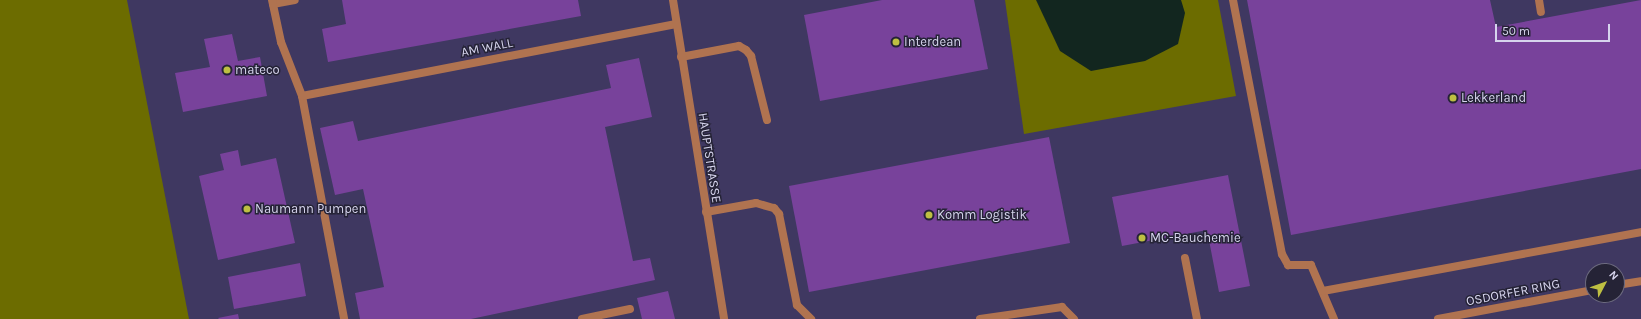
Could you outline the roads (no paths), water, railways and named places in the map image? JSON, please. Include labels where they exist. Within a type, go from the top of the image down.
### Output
[{"type":"street","points":[[295,0],[273,2],[281,42],[302,96],[344,319]]},
{"type":"street","name":"HAUPTSTRASSE","points":[[673,0],[724,319]]},
{"type":"street","points":[[1233,0],[1282,254],[1288,265],[1311,265],[1334,319]]},
{"type":"street","points":[[1539,0],[1541,12]]},
{"type":"street","name":"AM WALL","points":[[302,96],[676,24]]},
{"type":"street","points":[[681,57],[739,46],[746,50],[751,56],[766,120]]},
{"type":"street","points":[[706,212],[756,203],[774,208],[779,214],[797,304],[811,319]]},
{"type":"street","points":[[1323,291],[1641,232]]},
{"type":"street","points":[[1186,258],[1198,319]]},
{"type":"street","points":[[1625,284],[1641,281]]},
{"type":"street","name":"OSDORFER RING","points":[[1438,319],[1585,291]]},
{"type":"street","points":[[980,319],[1062,307],[1074,319]]},
{"type":"street","points":[[582,319],[630,309]]},
{"type":"place","name":"Interdean","points":[[896,42]]},
{"type":"place","name":"mateco","points":[[227,70]]},
{"type":"place","name":"Lekkerland","points":[[1453,98]]},
{"type":"place","name":"Naumann Pumpen","points":[[247,209]]},
{"type":"place","name":"Komm Logistik","points":[[929,215]]},
{"type":"place","name":"MC-Bauchemie","points":[[1142,238]]}]
